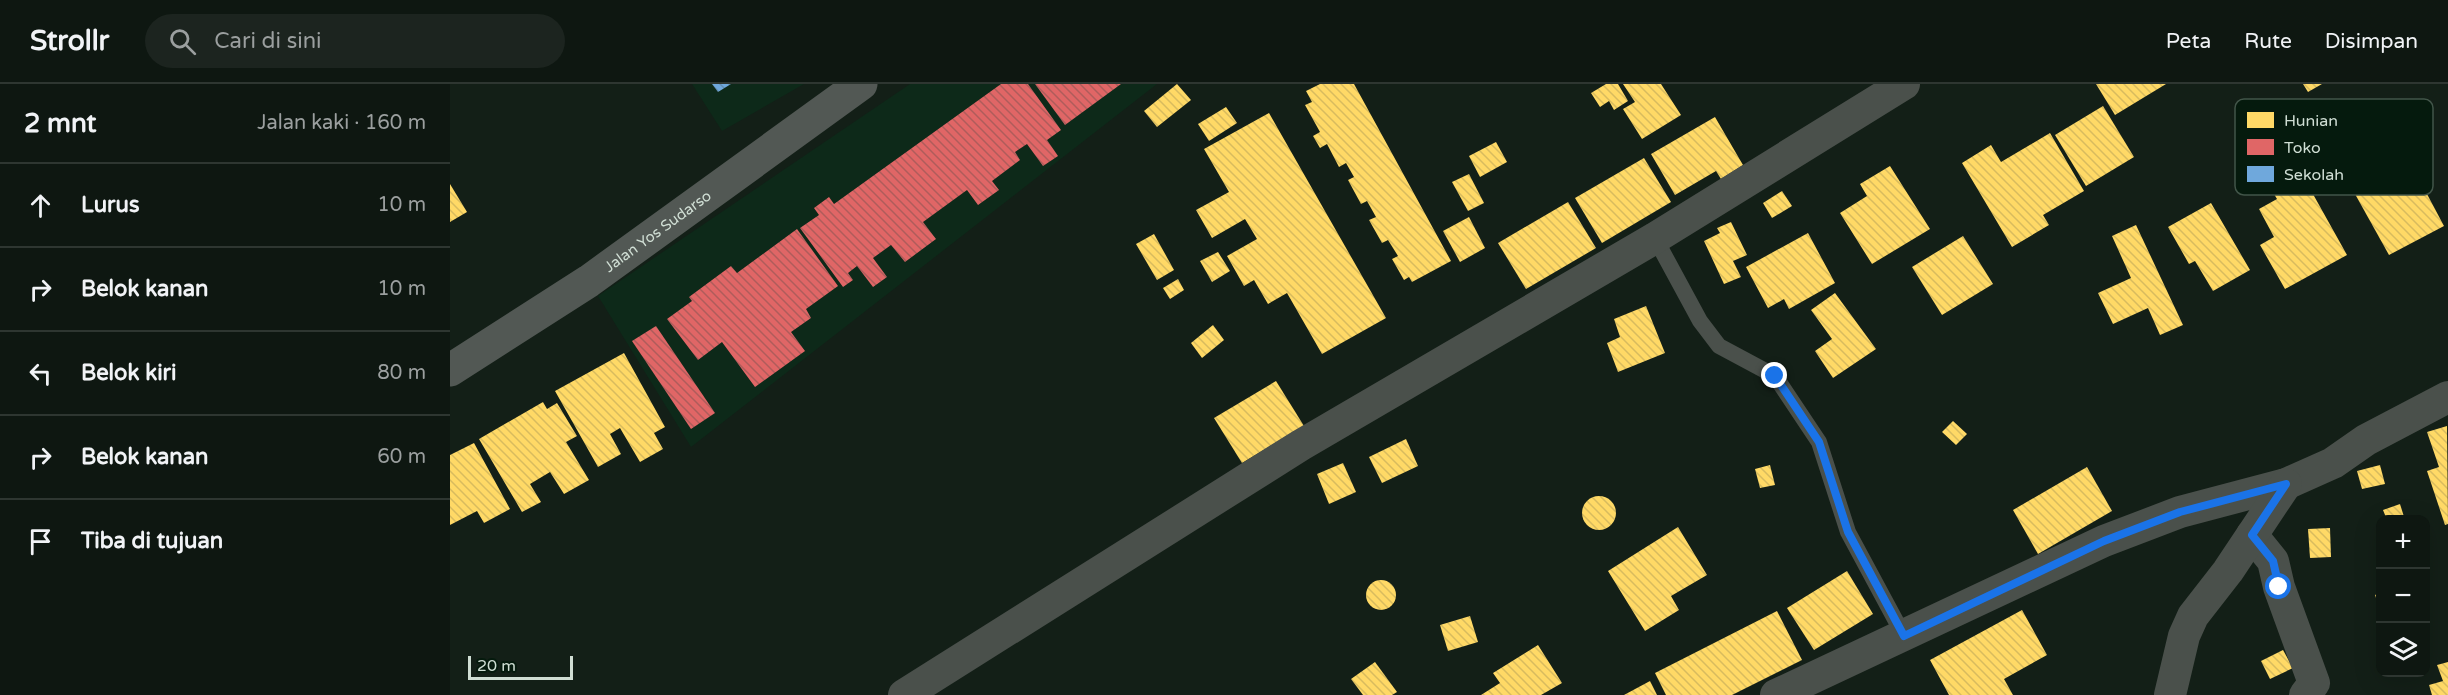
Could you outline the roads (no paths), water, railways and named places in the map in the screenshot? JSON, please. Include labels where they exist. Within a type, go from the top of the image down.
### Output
[{"type":"main road","name":"Jalan Yos Sudarso","points":[[450,370],[589,281],[861,84]]},
{"type":"street","points":[[904,695],[1301,445],[1655,238],[1904,84]]},
{"type":"street","points":[[1776,695],[2104,541],[2180,512],[2286,484],[2333,463],[2366,440],[2448,397]]},
{"type":"street","points":[[2170,695],[2184,636],[2193,616],[2286,484]]},
{"type":"street","points":[[2252,535],[2273,561],[2279,587],[2314,683],[2305,695]]},
{"type":"lane","points":[[1655,238],[1700,321],[1719,346],[1775,376],[1819,442],[1848,532],[1904,636]]}]
